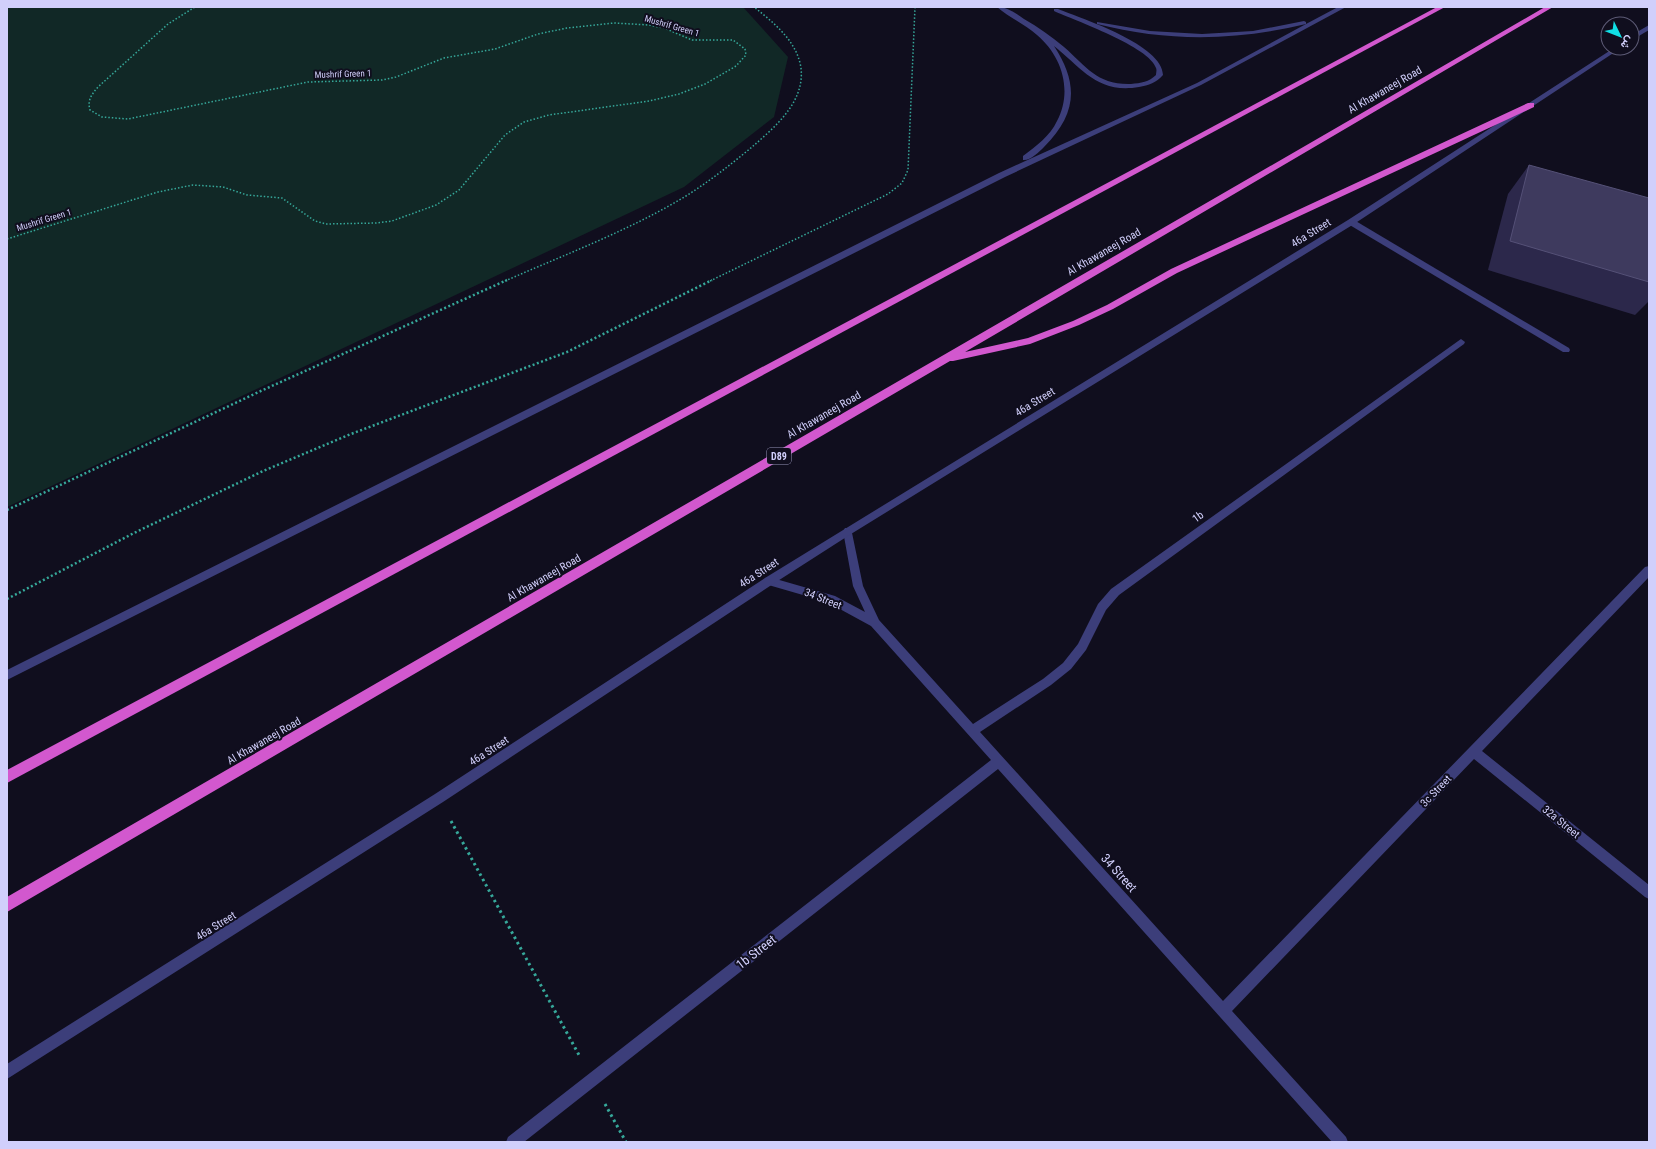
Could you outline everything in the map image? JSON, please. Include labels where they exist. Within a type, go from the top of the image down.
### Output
[{"type":"highway","points":[[7,777],[1442,7]]},
{"type":"highway","name":"Al Khawaneej Road","points":[[7,905],[1550,7]]},
{"type":"highway","points":[[942,361],[1030,341],[1076,323],[1110,307],[1174,271],[1531,105]]},
{"type":"street","points":[[1000,7],[1016,16],[1060,48],[1086,71],[1107,84],[1121,87],[1141,86],[1148,84],[1160,73],[1159,66],[1147,53],[1123,40],[1052,8]]},
{"type":"street","points":[[7,676],[1002,175],[1199,84],[1343,7]]},
{"type":"street","points":[[1052,8],[1108,26],[1166,35],[1224,36],[1250,34],[1318,20]]},
{"type":"street","points":[[1640,33],[1649,27]]},
{"type":"street","points":[[1002,175],[1038,150],[1052,137],[1067,108],[1069,91],[1067,75],[1061,59],[1051,45],[1035,30]]},
{"type":"street","name":"46a Street","points":[[7,1072],[439,798],[769,581],[1351,222],[1606,56]]},
{"type":"street","points":[[1351,222],[1566,350]]},
{"type":"street","name":"1b","points":[[972,731],[1047,682],[1067,666],[1082,647],[1102,607],[1115,592],[1461,342]]},
{"type":"street","name":"34 Street","points":[[848,531],[857,579],[874,623]]},
{"type":"street","name":"3c Street","points":[[1223,1011],[1649,570]]},
{"type":"street","name":"34 Street","points":[[769,581],[814,593],[830,599],[874,623],[1341,1142]]},
{"type":"street","name":"32a Street","points":[[1474,752],[1649,893]]},
{"type":"street","name":"1b Street","points":[[513,1142],[999,762]]},
{"type":"path","name":"Mushrif Green 1","points":[[7,239],[158,192],[193,185],[223,187],[247,195],[282,198],[305,216],[314,221],[326,224],[376,223],[392,220],[436,205],[459,190],[505,135],[524,122],[549,115],[649,101],[679,94],[705,84],[736,66],[746,55],[745,49],[733,40],[692,40],[664,28],[649,25],[614,23],[552,31],[495,49],[444,58],[396,77],[382,80],[308,82],[128,119],[102,117],[94,114],[89,108],[88,101],[91,94],[168,24],[195,7]]},
{"type":"path","points":[[7,510],[263,390],[633,224],[665,208],[720,174],[763,138],[791,107],[798,94],[801,80],[801,67],[797,55],[790,43],[778,28],[754,7]]},
{"type":"path","points":[[7,599],[163,518],[291,460],[404,414],[525,370],[567,352],[888,194],[902,183],[908,170],[914,7]]},
{"type":"path","points":[[439,798],[626,1142]]},
{"type":"green space","points":[[7,7],[743,7],[788,57],[774,117],[684,187],[7,507]]},
{"type":"building","points":[[1529,165],[1649,198],[1649,282],[1510,241]]}]
